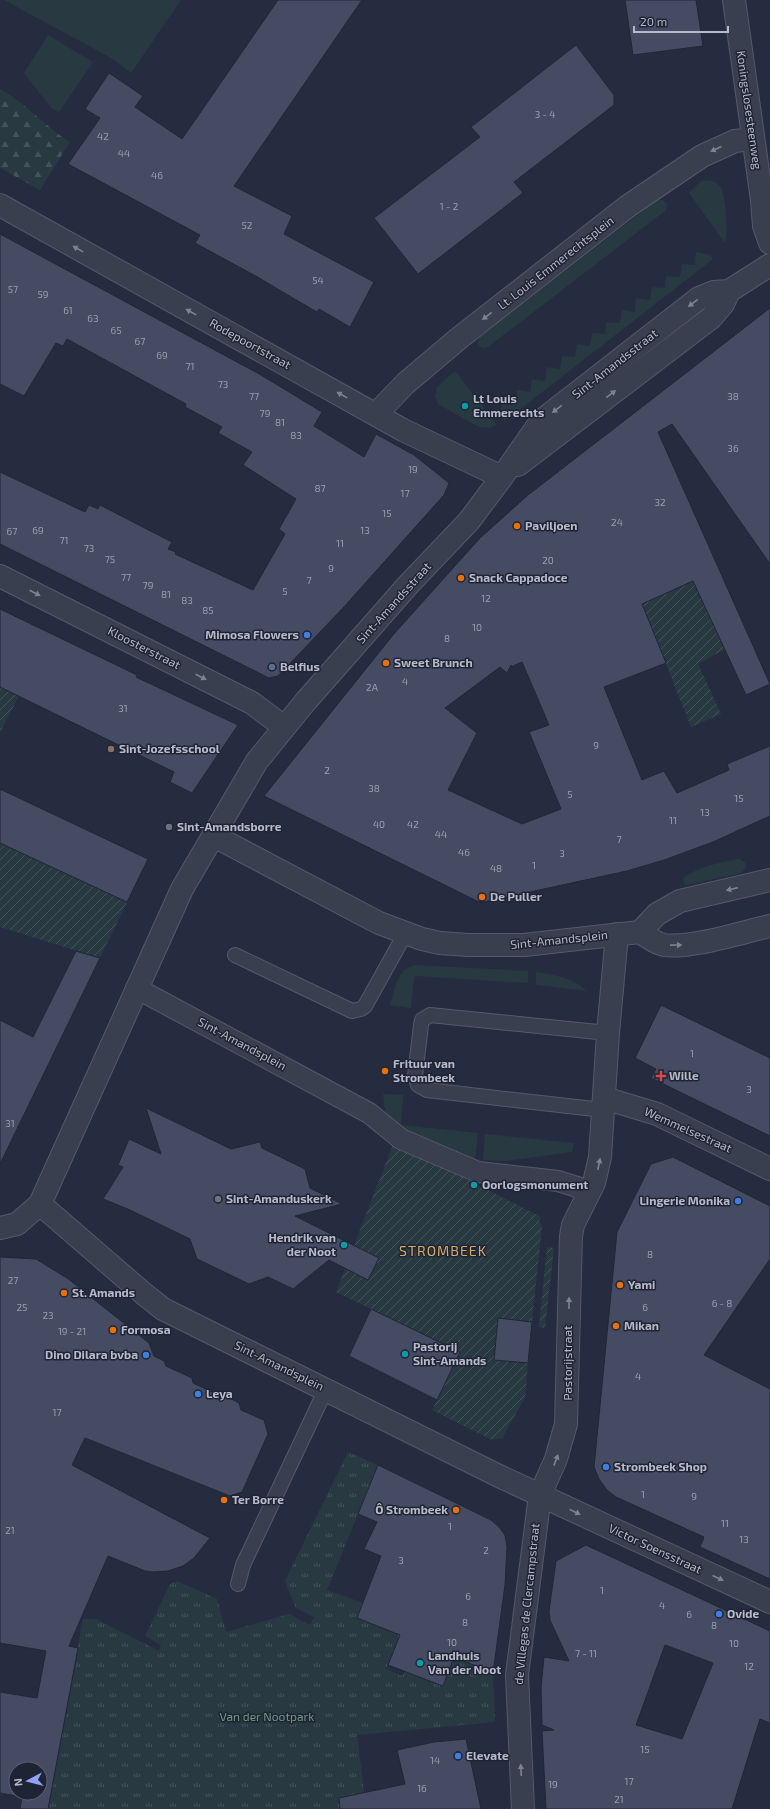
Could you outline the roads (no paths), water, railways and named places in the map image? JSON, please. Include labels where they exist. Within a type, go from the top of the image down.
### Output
[{"type":"street","name":"Koningslosesteenweg","points":[[734,0],[764,226],[770,243]]},
{"type":"street","name":"Lt. Louis Emmerechtsplein","points":[[376,414],[406,383],[458,339],[628,206],[702,156],[735,141],[753,138]]},
{"type":"street","name":"Rodepoortstraat","points":[[0,206],[403,430],[502,477]]},
{"type":"street","name":"Sint-Amandsstraat","points":[[284,727],[403,591],[469,521],[541,421],[699,298],[714,292],[729,291],[770,264]]},
{"type":"street","name":"Kloosterstraat","points":[[0,576],[252,703],[284,727]]},
{"type":"street","points":[[0,1228],[17,1224],[40,1204],[136,988],[182,889],[257,761],[284,727]]},
{"type":"street","name":"Sint-Amandsplein","points":[[214,836],[373,920],[405,934],[440,943],[501,946],[524,945],[640,932]]},
{"type":"street","points":[[770,880],[680,901],[657,914],[640,932],[655,942],[677,945],[691,944],[770,926]]},
{"type":"street","name":"Sint-Amandsplein","points":[[574,1225],[598,1172],[617,934]]},
{"type":"street","name":"Sint-Amandsplein","points":[[136,988],[369,1113],[401,1139],[478,1172],[558,1181],[590,1191]]},
{"type":"street","name":"Wemmelsestraat","points":[[604,1104],[657,1114],[770,1169]]},
{"type":"street","name":"Sint-Amandsplein","points":[[40,1204],[163,1309],[540,1495]]},
{"type":"street","name":"Pastorijstraat","points":[[540,1495],[556,1459],[566,1424],[569,1257],[571,1236],[574,1225]]},
{"type":"street","name":"Victor Soensstraat","points":[[540,1495],[770,1602]]},
{"type":"street","name":"de Villegas de Clercampstraat","points":[[523,1809],[518,1675],[540,1495]]},
{"type":"lane","points":[[235,956],[356,1011],[365,1006],[405,934]]},
{"type":"lane","points":[[604,1104],[427,1090],[418,1085],[415,1076],[422,1020],[430,1015],[608,1033]]},
{"type":"lane","points":[[238,1584],[243,1565],[326,1389]]},
{"type":"place","name":"Lt Louis Emmerechts","points":[[465,406]]},
{"type":"place","name":"Paviljoen","points":[[517,526]]},
{"type":"place","name":"Snack Cappadoce","points":[[461,578]]},
{"type":"place","name":"Mimosa Flowers","points":[[307,635]]},
{"type":"place","name":"Sweet Brunch","points":[[386,663]]},
{"type":"place","name":"Belfius","points":[[272,667]]},
{"type":"place","name":"Sint-Jozefsschool","points":[[111,749]]},
{"type":"place","name":"Sint-Amandsborre","points":[[169,827]]},
{"type":"place","name":"De Puller","points":[[482,897]]},
{"type":"place","name":"Frituur van Strombeek","points":[[385,1071]]},
{"type":"place","name":"Wille","points":[[661,1076]]},
{"type":"place","name":"Oorlogsmonument","points":[[474,1185]]},
{"type":"place","name":"Sint-Amanduskerk","points":[[218,1199]]},
{"type":"place","name":"Lingerie Monika","points":[[738,1201]]},
{"type":"place","name":"Hendrik van der Noot","points":[[344,1245]]},
{"type":"place","name":"Yami","points":[[620,1285]]},
{"type":"place","name":"St. Amands","points":[[64,1293]]},
{"type":"place","name":"Mikan","points":[[616,1326]]},
{"type":"place","name":"Formosa","points":[[113,1330]]},
{"type":"place","name":"Pastorij Sint-Amands","points":[[405,1354]]},
{"type":"place","name":"Dino Dilara bvba","points":[[146,1355]]},
{"type":"place","name":"Leya","points":[[198,1394]]},
{"type":"place","name":"Strombeek Shop","points":[[606,1467]]},
{"type":"place","name":"Ter Borre","points":[[224,1500]]},
{"type":"place","name":"Ô Strombeek","points":[[456,1510]]},
{"type":"place","name":"Ovide","points":[[719,1614]]},
{"type":"place","name":"Landhuis Van der Noot","points":[[420,1663]]},
{"type":"place","name":"Elevate","points":[[458,1756]]},
{"type":"district","name":"STROMBEEK","points":[[443,1251]]},
{"type":"park label","name":"Van der Nootpark","points":[[267,1717]]}]
